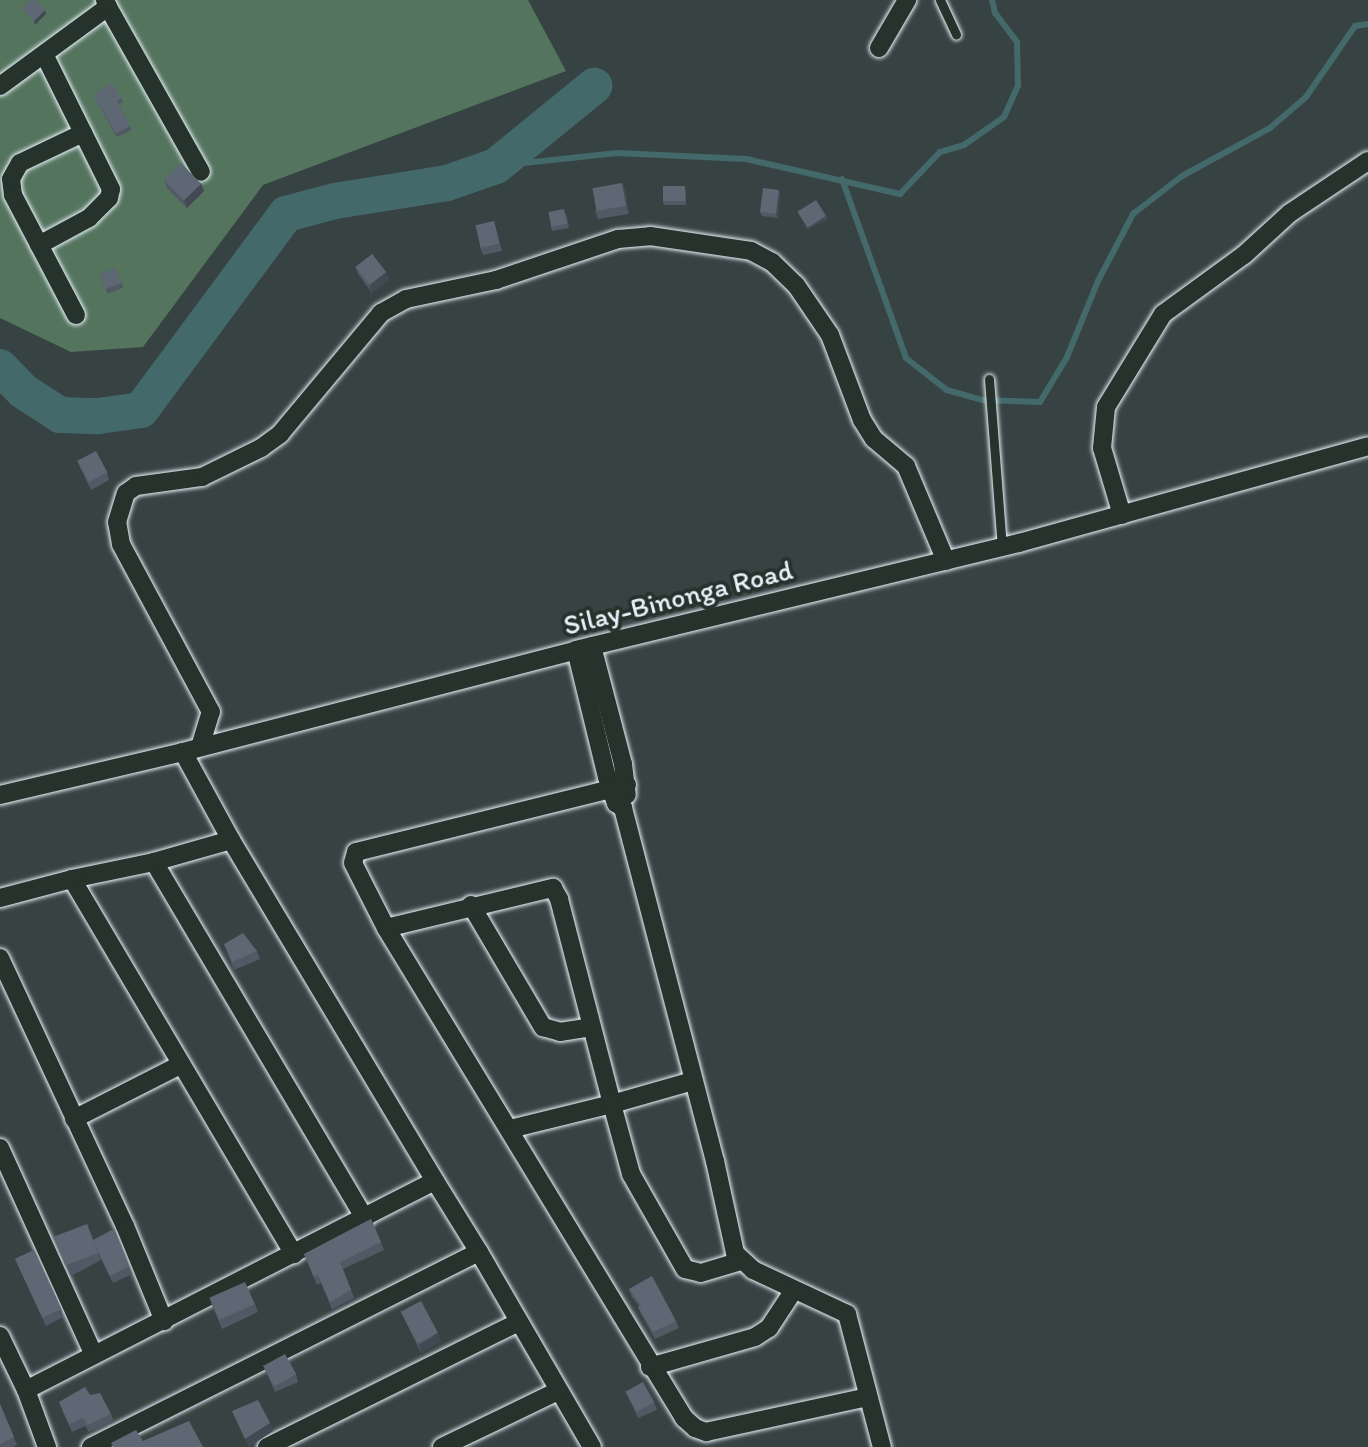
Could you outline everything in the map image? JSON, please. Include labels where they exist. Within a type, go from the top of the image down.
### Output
[{"type":"street","points":[[879,48],[907,0]]},
{"type":"street","points":[[0,86],[45,56],[106,4],[201,172]]},
{"type":"street","points":[[39,245],[89,218],[109,198],[111,189],[45,56]]},
{"type":"street","points":[[76,315],[13,195],[11,179],[20,163],[83,133]]},
{"type":"street","points":[[1122,515],[1102,448],[1106,407],[1163,314],[1244,255],[1290,213],[1368,161]]},
{"type":"street","points":[[592,1447],[517,1323],[479,1252],[231,840],[192,750],[211,712],[121,544],[117,522],[126,493],[136,486],[202,477],[261,448],[280,434],[381,313],[406,299],[496,280],[618,239],[650,236],[751,251],[772,262],[796,285],[830,335],[862,420],[874,439],[906,466],[946,561]]},
{"type":"street","name":"Silay-Binonga Road","points":[[0,795],[192,750],[584,648],[1002,548],[1368,446]]},
{"type":"street","points":[[584,648],[619,787],[616,803],[623,808],[715,1161],[729,1236],[741,1261],[847,1314],[882,1447]]},
{"type":"street","points":[[619,787],[356,852],[353,863],[386,928],[510,1129],[650,1367],[684,1418],[706,1432],[868,1397]]},
{"type":"street","points":[[0,898],[154,862],[231,840]]},
{"type":"street","points":[[154,862],[365,1219]]},
{"type":"street","points":[[72,879],[294,1254]]},
{"type":"street","points":[[386,928],[471,905],[553,888],[559,899],[590,1027],[631,1174],[685,1269],[701,1273],[741,1261]]},
{"type":"street","points":[[471,905],[543,1027],[560,1032],[590,1027]]},
{"type":"street","points":[[0,958],[164,1321]]},
{"type":"street","points":[[74,1119],[180,1065]]},
{"type":"street","points":[[510,1129],[693,1081]]},
{"type":"street","points":[[0,1148],[94,1355]]},
{"type":"street","points":[[26,1390],[435,1181]]},
{"type":"street","points":[[91,1447],[479,1252]]},
{"type":"street","points":[[650,1367],[755,1337],[769,1328],[794,1290]]},
{"type":"street","points":[[267,1447],[517,1323]]},
{"type":"street","points":[[0,1336],[26,1390],[47,1447]]},
{"type":"street","points":[[442,1447],[558,1391]]},
{"type":"lane","points":[[940,0],[956,35]]},
{"type":"lane","points":[[989,383],[1002,548]]},
{"type":"green space","points":[[0,0],[528,0],[566,71],[263,185],[143,347],[71,352],[0,318]]},
{"type":"building","points":[[31,0],[36,0],[45,10],[34,21],[22,8]]},
{"type":"building","points":[[112,83],[121,98],[117,101],[130,126],[116,133],[93,95]]},
{"type":"building","points":[[181,163],[201,184],[184,201],[164,180]]},
{"type":"building","points":[[622,183],[626,206],[596,211],[592,188]]},
{"type":"building","points":[[663,186],[685,186],[685,201],[663,201]]},
{"type":"building","points":[[763,188],[779,190],[776,214],[760,212]]},
{"type":"building","points":[[816,200],[826,216],[807,228],[797,212]]},
{"type":"building","points":[[564,209],[567,224],[551,227],[548,212]]},
{"type":"building","points":[[494,221],[499,243],[481,248],[475,225]]},
{"type":"building","points":[[372,254],[386,272],[370,285],[355,267]]},
{"type":"building","points":[[115,268],[121,283],[105,289],[99,274]]},
{"type":"building","points":[[96,451],[107,472],[89,482],[77,461]]},
{"type":"building","points":[[243,933],[257,951],[232,962],[224,944]]},
{"type":"building","points":[[371,1219],[381,1242],[340,1262],[351,1290],[330,1302],[304,1254]]},
{"type":"building","points":[[87,1224],[98,1253],[65,1265],[54,1237]]},
{"type":"building","points":[[114,1229],[129,1266],[110,1276],[93,1240]]},
{"type":"building","points":[[34,1250],[61,1309],[42,1318],[15,1259]]},
{"type":"building","points":[[652,1276],[676,1321],[653,1332],[638,1307],[641,1305],[629,1289]]},
{"type":"building","points":[[245,1282],[255,1304],[219,1320],[209,1298]]},
{"type":"building","points":[[421,1301],[438,1333],[418,1344],[401,1312]]},
{"type":"building","points":[[285,1354],[296,1374],[274,1386],[263,1366]]},
{"type":"building","points":[[643,1382],[654,1402],[637,1412],[626,1392]]},
{"type":"building","points":[[85,1387],[90,1395],[100,1393],[111,1414],[87,1425],[83,1418],[69,1424],[59,1402]]},
{"type":"building","points":[[258,1400],[270,1423],[245,1439],[232,1411]]},
{"type":"building","points":[[0,1404],[14,1437],[0,1444]]},
{"type":"building","points":[[189,1421],[203,1447],[113,1447],[111,1443],[136,1430],[143,1441]]},
{"type":"waterway","points":[[496,166],[617,153],[746,159],[900,194],[940,152],[964,145],[1004,117],[1018,86],[1017,42],[995,13],[992,0]]},
{"type":"waterway","points":[[842,179],[906,358],[947,390],[983,400],[1040,402],[1067,357],[1098,281],[1133,214],[1182,176],[1270,128],[1306,97],[1355,26],[1368,24]]},
{"type":"waterway","points":[[0,367],[23,391],[60,415],[98,416],[141,410],[286,214],[335,201],[447,183],[496,166],[594,86]]}]
